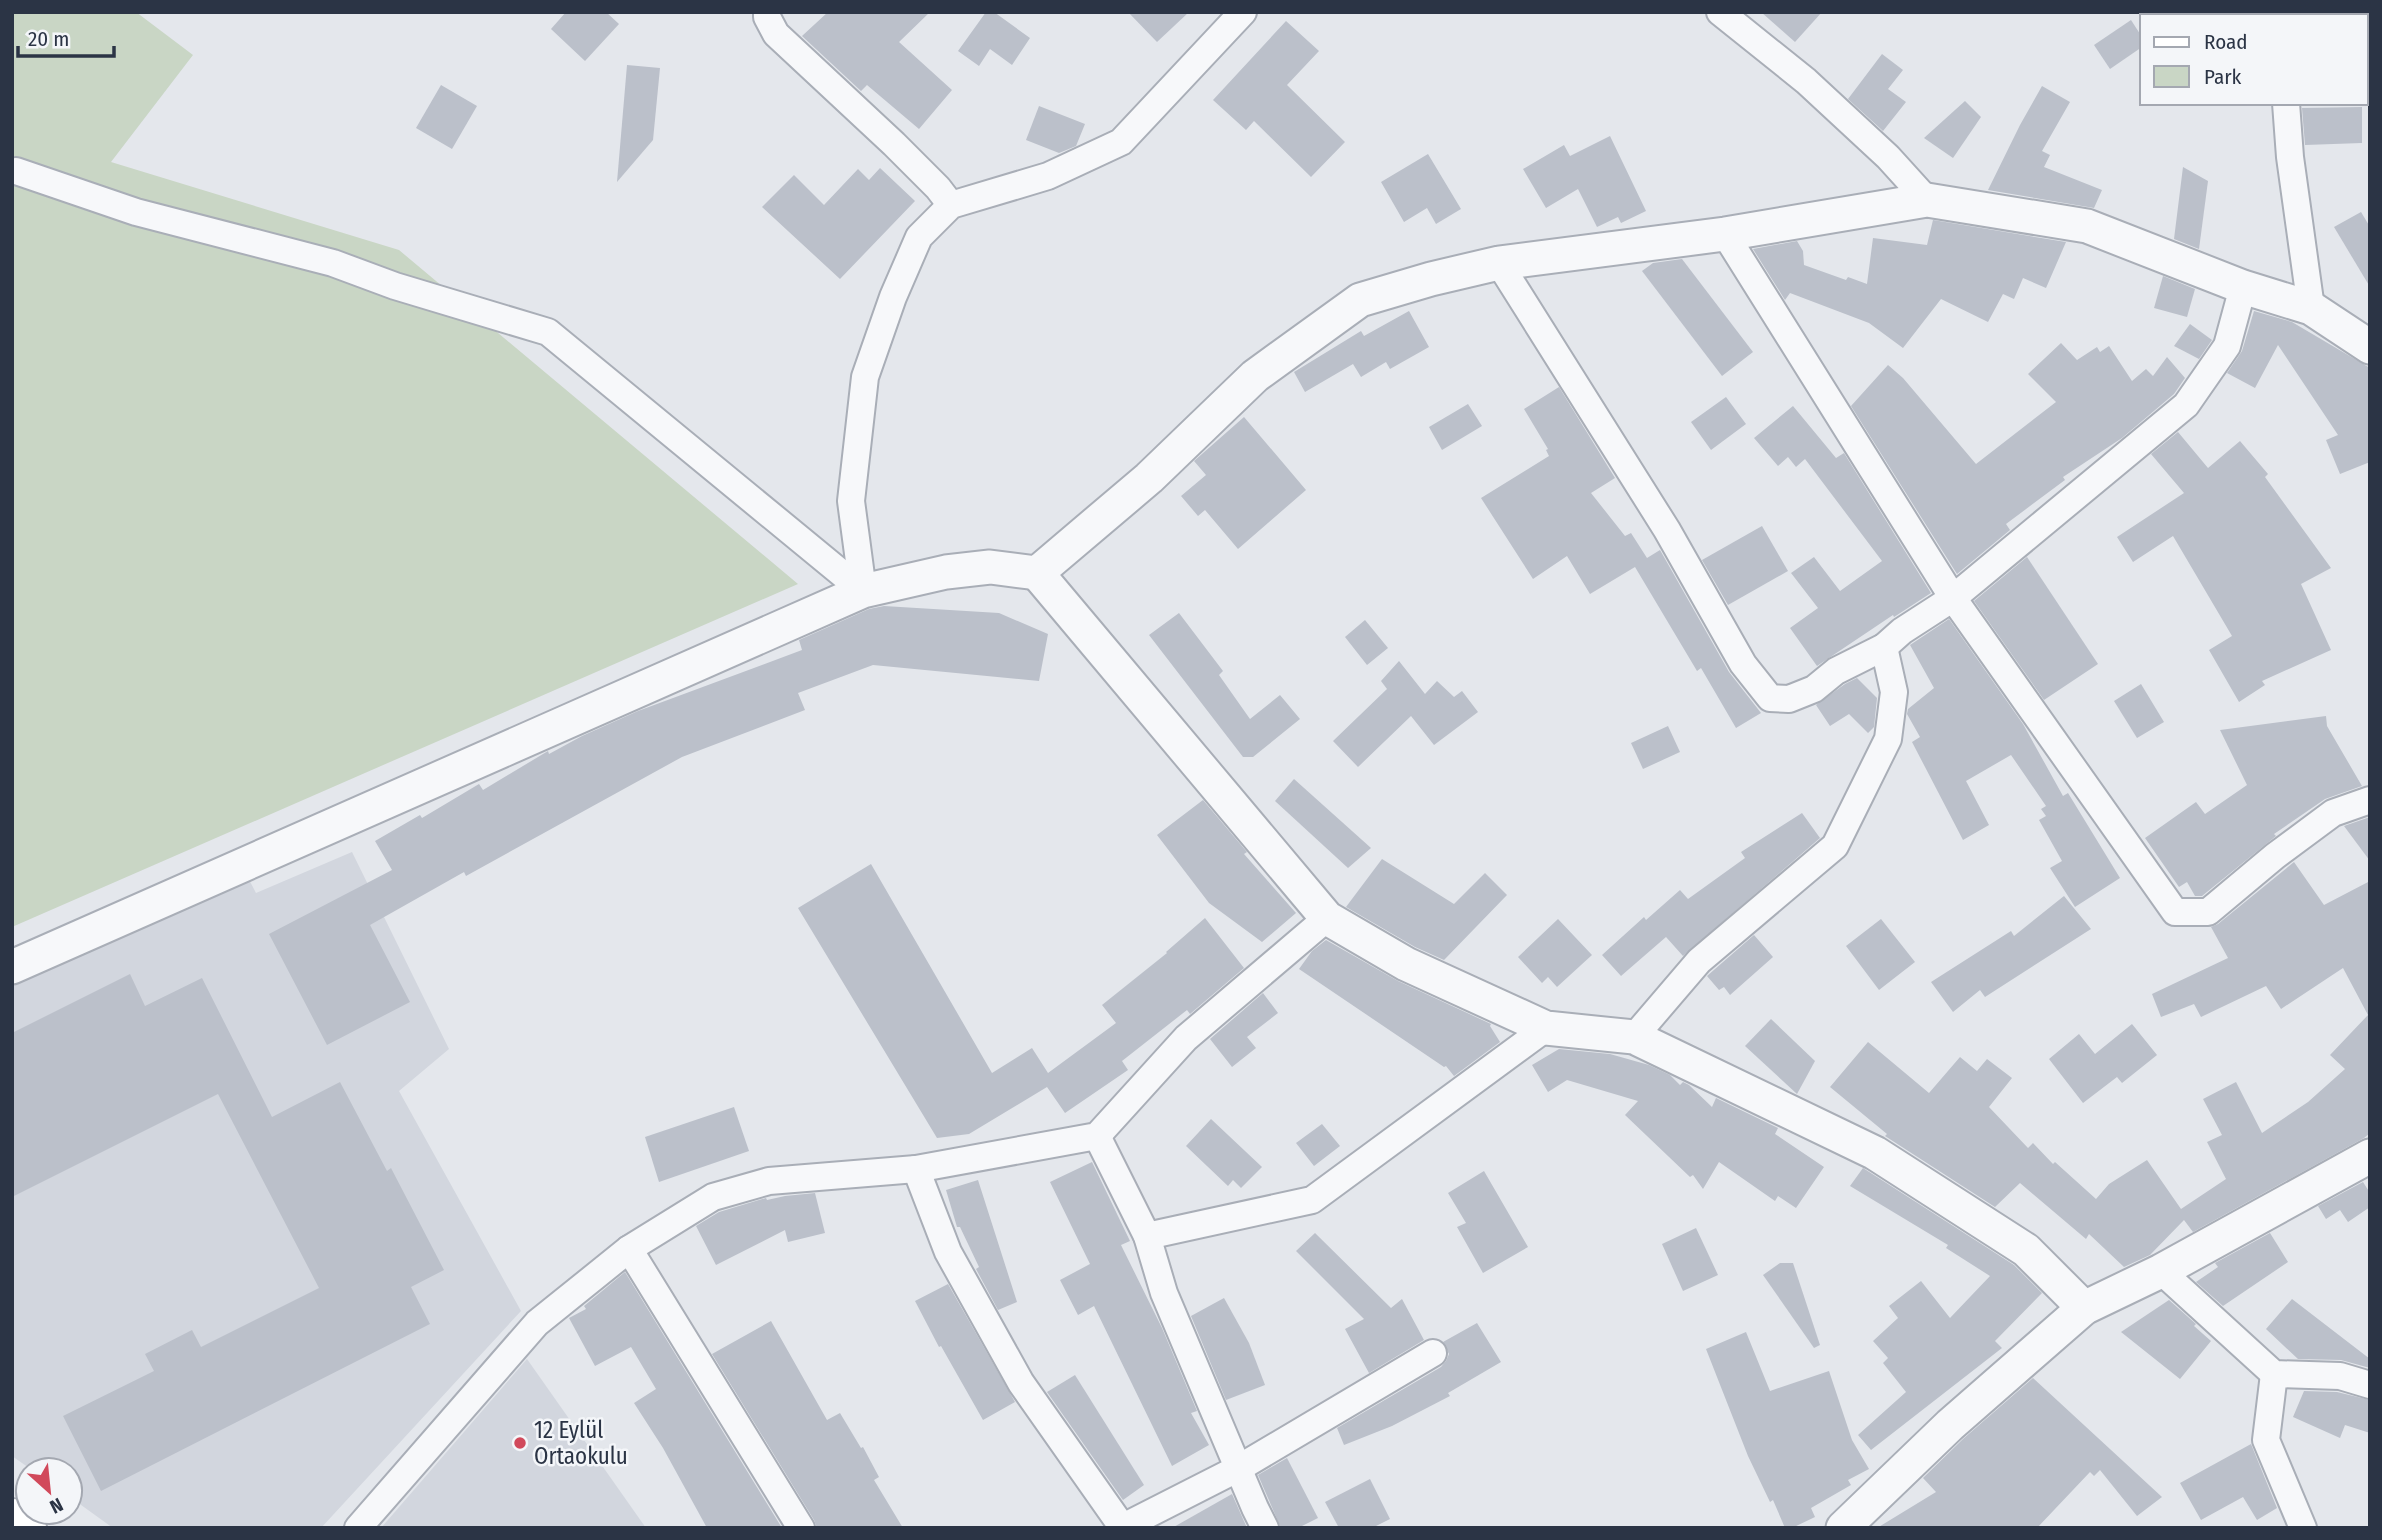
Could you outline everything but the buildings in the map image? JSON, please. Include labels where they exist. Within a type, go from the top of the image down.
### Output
[{"type":"main road","points":[[12,1518],[27,1528]]},
{"type":"street","points":[[767,12],[776,34],[894,144],[939,188],[951,205]]},
{"type":"street","points":[[863,591],[851,500],[865,377],[893,297],[919,237],[951,205],[1048,176],[1121,142],[1243,12]]},
{"type":"street","points":[[1720,12],[1806,81],[1888,157],[1927,200]]},
{"type":"street","points":[[2294,14],[2323,12]]},
{"type":"street","points":[[2286,105],[2290,157],[2311,308]]},
{"type":"street","points":[[16,171],[136,212],[333,263],[395,286],[548,332],[863,591]]},
{"type":"street","points":[[1037,573],[1149,478],[1255,376],[1360,300],[1499,263],[1725,234],[1927,200],[2087,226],[2244,288],[2311,308],[2370,347]]},
{"type":"street","points":[[1725,234],[1953,598],[2175,912],[2208,912],[2274,856],[2333,813],[2370,800]]},
{"type":"street","points":[[1499,263],[1667,530],[1743,664],[1770,698],[1789,699],[1814,689],[1836,671],[1884,647],[1902,631],[1953,598],[2186,405],[2227,346],[2244,288]]},
{"type":"street","points":[[12,967],[863,591],[957,571],[990,568],[1037,573],[1326,918],[1406,964],[1546,1028],[1634,1037],[1875,1153],[2026,1250],[2084,1308]]},
{"type":"street","points":[[1634,1037],[1699,961],[1835,846],[1888,739],[1894,692],[1884,647]]},
{"type":"street","points":[[358,1528],[537,1323],[629,1249],[713,1198],[769,1181],[916,1169],[1097,1136],[1186,1038],[1326,918]]},
{"type":"street","points":[[1147,1236],[1312,1200],[1546,1028]]},
{"type":"street","points":[[1097,1136],[1147,1236],[1164,1293],[1265,1528]]},
{"type":"street","points":[[1843,1528],[1950,1425],[2084,1308],[2161,1271],[2370,1156]]},
{"type":"street","points":[[916,1169],[948,1252],[1021,1383],[1122,1527],[1239,1468],[1433,1353]]},
{"type":"street","points":[[629,1249],[801,1528]]},
{"type":"street","points":[[2161,1271],[2274,1374],[2340,1376],[2370,1385]]},
{"type":"street","points":[[2274,1374],[2266,1440],[2302,1528]]},
{"type":"shaded area","points":[[352,852],[449,1049],[399,1091],[521,1311],[321,1528],[113,1528],[84,1507],[84,1456],[12,1456],[12,968],[243,868],[256,893]]},
{"type":"shaded area","name":"12 Eylül Ortaokulu","points":[[527,1359],[646,1528],[381,1528]]},
{"type":"green space","points":[[12,12],[136,12],[193,55],[111,162],[399,250],[798,584],[12,927]]},
{"type":"place","name":"12 Eylül Ortaokulu","points":[[520,1443]]}]
